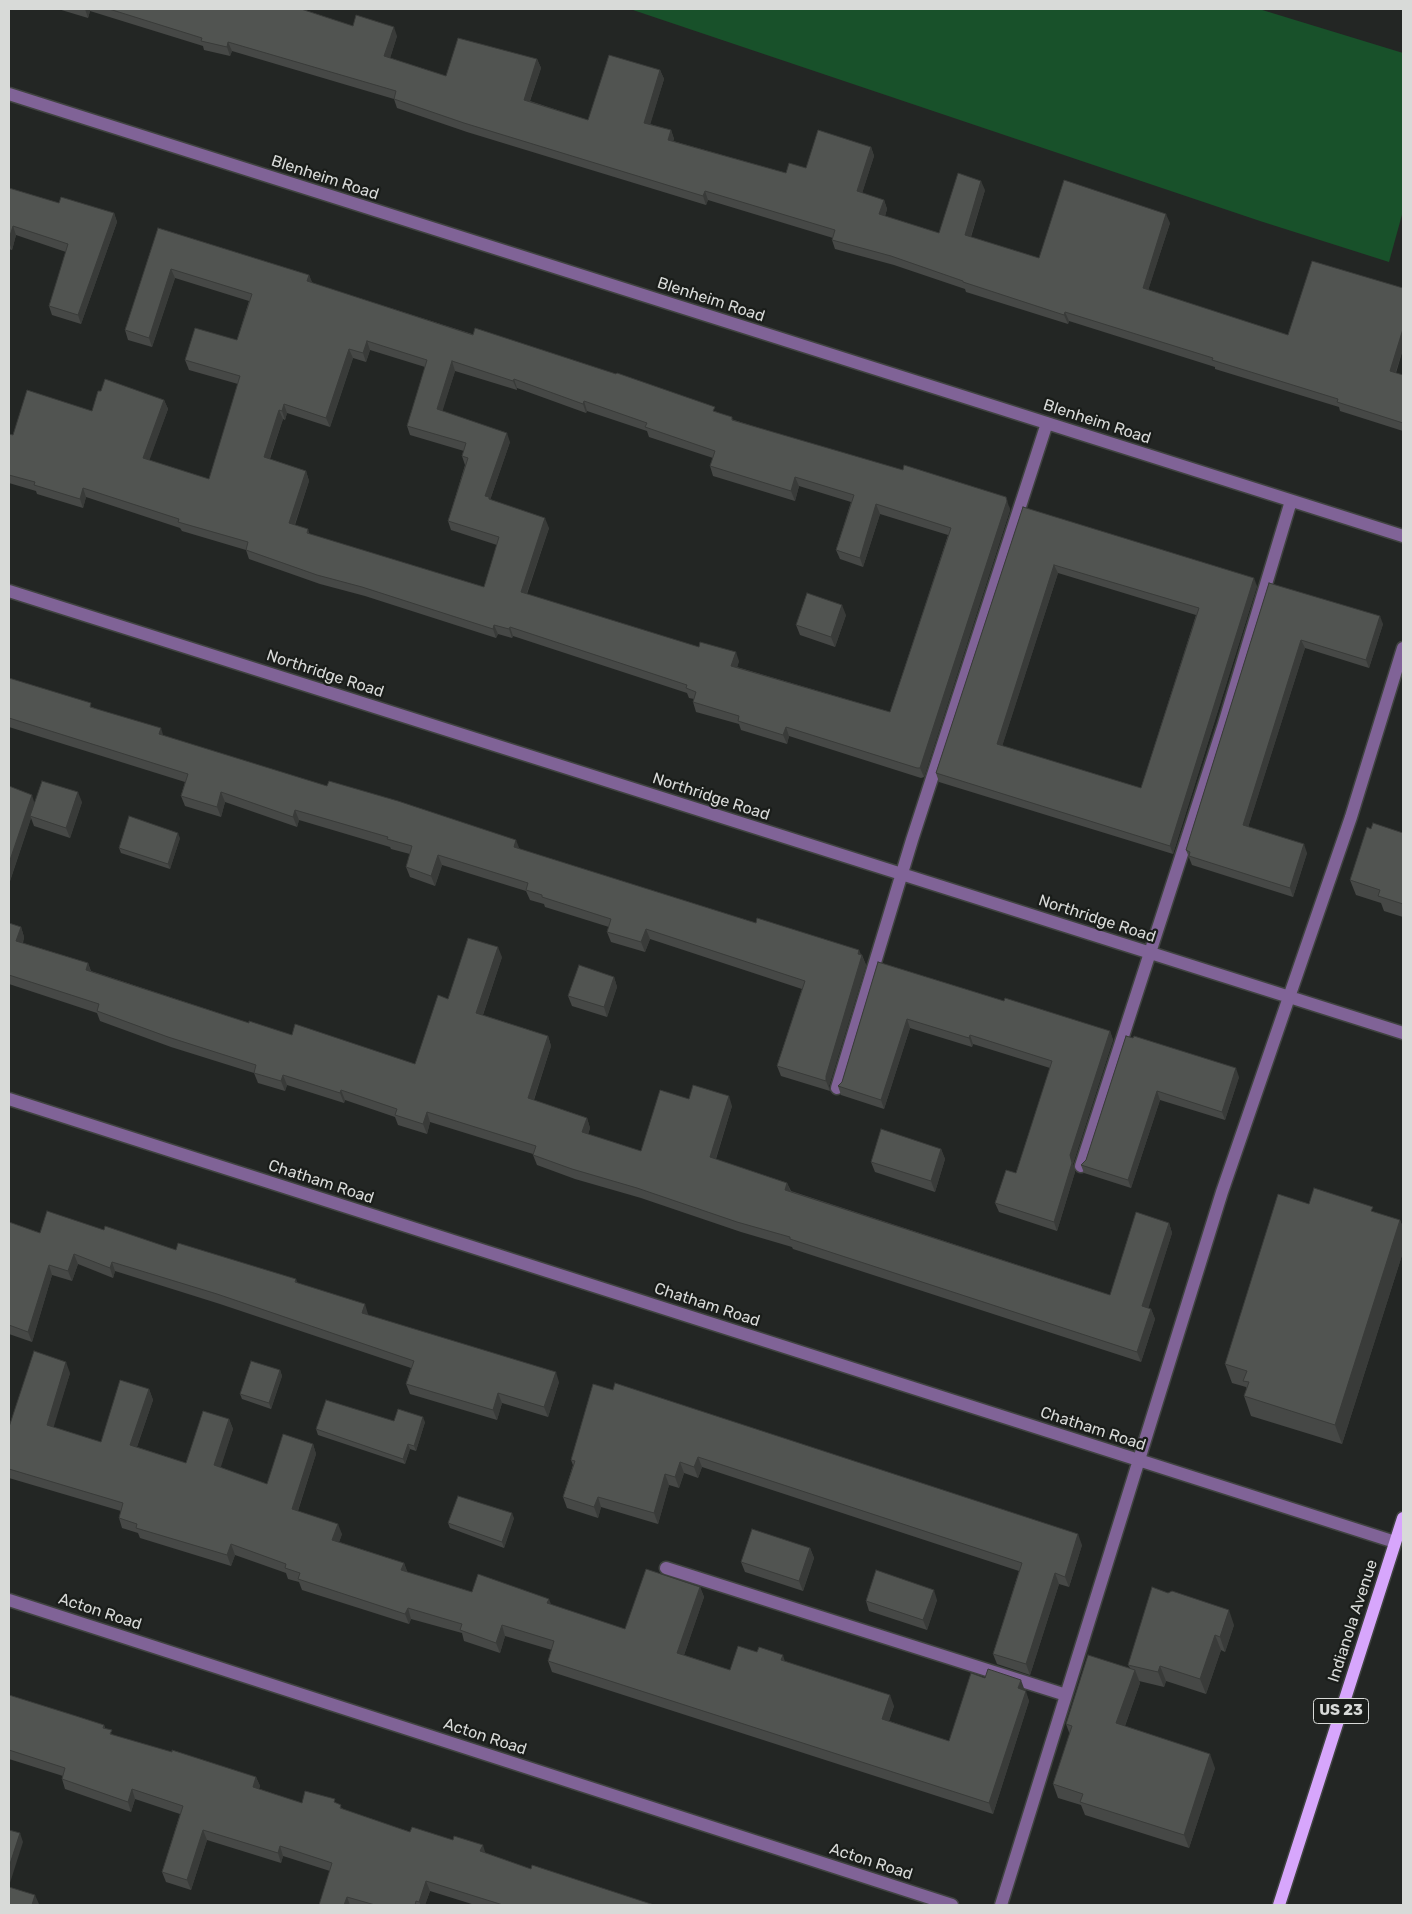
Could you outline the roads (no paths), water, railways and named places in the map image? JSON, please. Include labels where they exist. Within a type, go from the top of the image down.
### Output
[{"type":"main road","name":"Indianola Avenue","points":[[1279,1905],[1403,1518]]},
{"type":"street","name":"Blenheim Road","points":[[9,94],[1403,536]]},
{"type":"street","points":[[836,1088],[901,874],[1047,423]]},
{"type":"street","points":[[1081,1166],[1224,724],[1292,500]]},
{"type":"street","name":"Northridge Road","points":[[9,591],[1403,1033]]},
{"type":"street","points":[[1001,1905],[1222,1192],[1351,817],[1403,648]]},
{"type":"street","name":"Chatham Road","points":[[9,1099],[1395,1542]]},
{"type":"street","points":[[666,1568],[1066,1695]]},
{"type":"street","name":"Acton Road","points":[[9,1600],[952,1905]]}]
